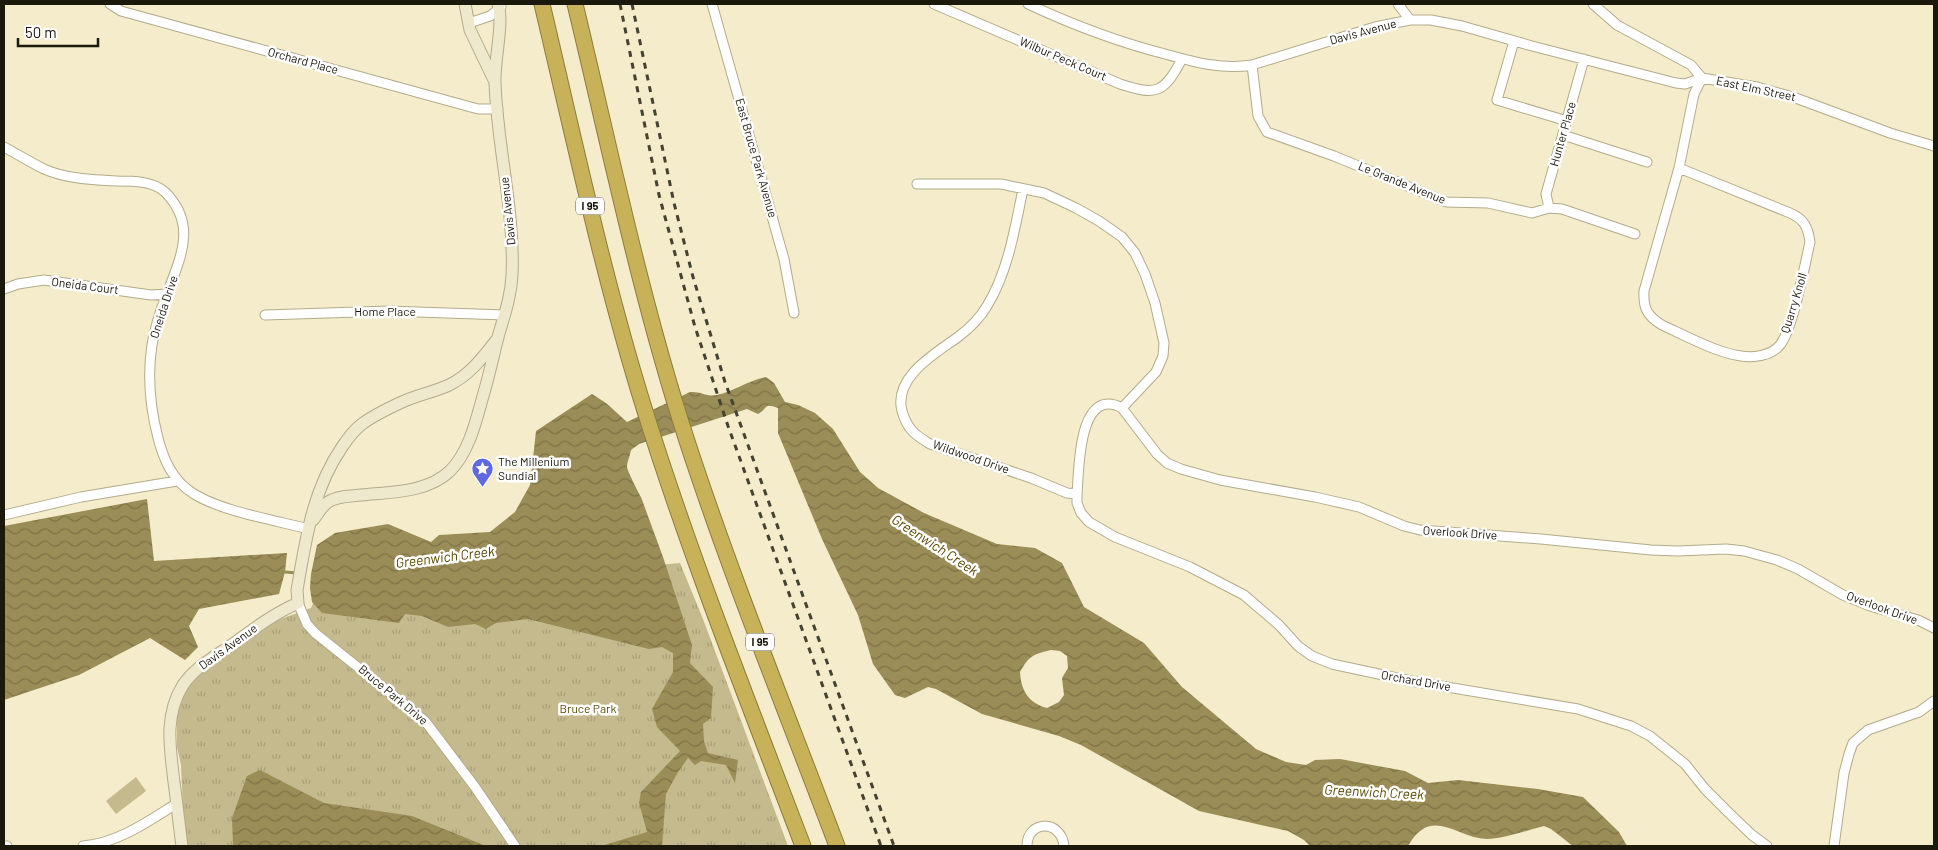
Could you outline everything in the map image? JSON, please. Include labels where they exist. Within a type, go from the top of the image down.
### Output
[{"type":"highway","name":"I 95","points":[[542,4],[605,266],[656,447],[689,542],[803,846]]},
{"type":"highway","name":"I 95","points":[[575,4],[641,280],[686,437],[727,555],[837,846]]},
{"type":"main road","name":"Davis Avenue","points":[[465,4],[468,23],[495,82]]},
{"type":"main road","name":"Davis Avenue","points":[[310,526],[321,509],[335,499],[423,486],[439,479],[450,471],[462,456],[470,437],[493,366],[498,338],[511,291],[512,261],[495,82],[500,5]]},
{"type":"main road","name":"Davis Avenue","points":[[182,846],[169,735],[175,701],[184,684],[196,670],[270,617],[298,603],[297,590],[314,502],[327,470],[350,435],[361,424],[402,402],[450,385],[466,374],[498,338]]},
{"type":"street","name":"Orchard Place","points":[[110,4],[114,8],[129,13],[478,109],[498,109]]},
{"type":"street","name":"East Bruce Park Avenue","points":[[712,4],[784,259],[794,313]]},
{"type":"street","name":"Wilbur Peck Court","points":[[934,4],[1120,84],[1141,91],[1161,88],[1172,78],[1182,59]]},
{"type":"street","name":"Davis Avenue","points":[[1028,4],[1114,40],[1214,66],[1235,68],[1252,65],[1375,27],[1410,20],[1443,21],[1676,83],[1685,84],[1702,78]]},
{"type":"street","points":[[1398,4],[1410,20]]},
{"type":"street","name":"East Elm Street","points":[[1593,4],[1617,25],[1691,65],[1702,78],[1757,87],[1793,97],[1890,133],[1934,146]]},
{"type":"street","name":"Davis Avenue","points":[[468,23],[490,16],[500,5]]},
{"type":"street","points":[[1514,41],[1497,100],[1567,121]]},
{"type":"street","name":"Hunter Place","points":[[1549,208],[1546,194],[1584,59]]},
{"type":"street","name":"Le Grande Avenue","points":[[1252,65],[1258,116],[1267,132],[1334,156],[1446,202],[1488,203],[1532,213],[1549,208],[1562,209],[1635,234]]},
{"type":"street","name":"Quarry Knoll","points":[[1679,168],[1799,217],[1808,230],[1810,242],[1789,326],[1780,345],[1761,356],[1739,356],[1662,325],[1652,319],[1645,310],[1644,291],[1679,168],[1694,94],[1702,78]]},
{"type":"street","points":[[1563,135],[1647,162]]},
{"type":"street","name":"Oneida Drive","points":[[4,147],[44,169],[61,174],[103,180],[139,182],[153,185],[164,191],[182,222],[184,238],[179,263],[156,325],[149,380],[150,403],[166,464],[177,482],[205,500],[234,510],[310,526]]},
{"type":"street","points":[[917,184],[1000,184],[1044,193],[1058,198],[1099,221],[1122,237],[1135,253],[1145,274],[1162,330],[1164,342],[1163,356],[1156,372],[1122,408],[1107,404],[1092,413],[1086,422],[1077,494]]},
{"type":"street","name":"Wildwood Drive","points":[[1023,190],[1002,272],[988,305],[980,318],[970,328],[940,347],[907,380],[901,398],[901,407],[909,429],[915,436],[930,444],[1067,493],[1077,494]]},
{"type":"street","name":"Oneida Court","points":[[4,289],[18,284],[44,280],[151,295],[166,294]]},
{"type":"street","name":"Home Place","points":[[265,315],[389,311],[505,315]]},
{"type":"street","name":"Overlook Drive","points":[[1122,408],[1167,463],[1198,474],[1332,500],[1359,507],[1404,526],[1420,530],[1678,552],[1726,549],[1744,550],[1777,560],[1798,569],[1843,594],[1870,606],[1918,620],[1934,628]]},
{"type":"street","points":[[4,515],[81,497],[177,482]]},
{"type":"street","name":"Orchard Drive","points":[[1077,494],[1077,503],[1081,513],[1089,522],[1116,537],[1190,567],[1244,595],[1280,625],[1298,646],[1312,656],[1332,664],[1411,681],[1578,709],[1631,726],[1650,736],[1685,764],[1705,789],[1730,814],[1767,846]]},
{"type":"street","name":"Bruce Park Drive","points":[[298,603],[307,624],[315,633],[425,721],[475,787],[515,846]]},
{"type":"street","points":[[1834,846],[1844,774],[1848,754],[1853,743],[1868,730],[1919,712],[1934,701]]},
{"type":"street","points":[[83,846],[108,841],[120,836],[148,822],[176,804]]},
{"type":"street","points":[[1028,846],[1029,837],[1032,832],[1038,828],[1048,826],[1058,830],[1063,838],[1064,846]]},
{"type":"green space","name":"Bruce Park","points":[[680,563],[703,619],[788,846],[188,846],[183,809],[181,765],[177,747],[177,713],[186,690],[197,677],[212,665],[275,621],[311,608],[317,594]]},
{"type":"green space","points":[[136,777],[146,791],[116,814],[106,801]]},
{"type":"water","points":[[766,377],[774,383],[785,402],[798,405],[815,413],[833,429],[860,472],[878,488],[924,513],[997,544],[1035,548],[1062,563],[1084,607],[1144,643],[1182,687],[1256,749],[1286,762],[1306,765],[1315,760],[1340,759],[1405,771],[1428,783],[1458,780],[1538,789],[1583,797],[1619,832],[1627,846],[1573,846],[1551,829],[1544,826],[1508,836],[1487,839],[1435,826],[1426,827],[1417,834],[1408,846],[1310,846],[1304,840],[1288,831],[1199,811],[1081,745],[1059,736],[982,714],[936,689],[928,687],[905,698],[895,695],[873,664],[858,615],[822,539],[778,433],[778,408],[770,406],[758,414],[747,409],[639,444],[631,450],[627,463],[663,557],[692,645],[690,663],[713,687],[711,718],[703,724],[704,741],[708,753],[738,760],[735,783],[726,765],[701,761],[695,765],[688,758],[666,794],[662,846],[601,846],[647,832],[639,803],[641,792],[680,751],[657,727],[652,709],[673,672],[673,653],[662,647],[649,649],[528,619],[496,623],[486,629],[475,624],[448,627],[422,616],[405,614],[399,623],[322,613],[312,602],[311,574],[317,545],[335,533],[388,524],[431,542],[439,535],[490,532],[515,512],[530,485],[536,431],[592,394],[606,403],[627,422],[690,392],[717,395]],"holes":[[[1051,650],[1060,651],[1067,656],[1068,668],[1062,678],[1064,695],[1059,702],[1047,708],[1040,706],[1030,699],[1024,690],[1020,672],[1026,662],[1036,654]]]},
{"type":"water","points":[[147,499],[154,561],[287,553],[285,572],[279,594],[199,609],[189,626],[198,647],[185,660],[150,638],[79,675],[4,700],[4,526]]},
{"type":"water","points":[[260,770],[324,803],[412,816],[486,846],[233,846],[232,818],[247,776]]},
{"type":"waterway","name":"Greenwich Creek","points":[[285,572],[297,573]]},
{"type":"railway","points":[[620,4],[659,195],[695,327],[728,426],[881,846]]},
{"type":"railway","points":[[632,4],[674,203],[693,277],[725,382],[894,846]]},
{"type":"place","name":"The Millenium Sundial","points":[[482,488]]}]
